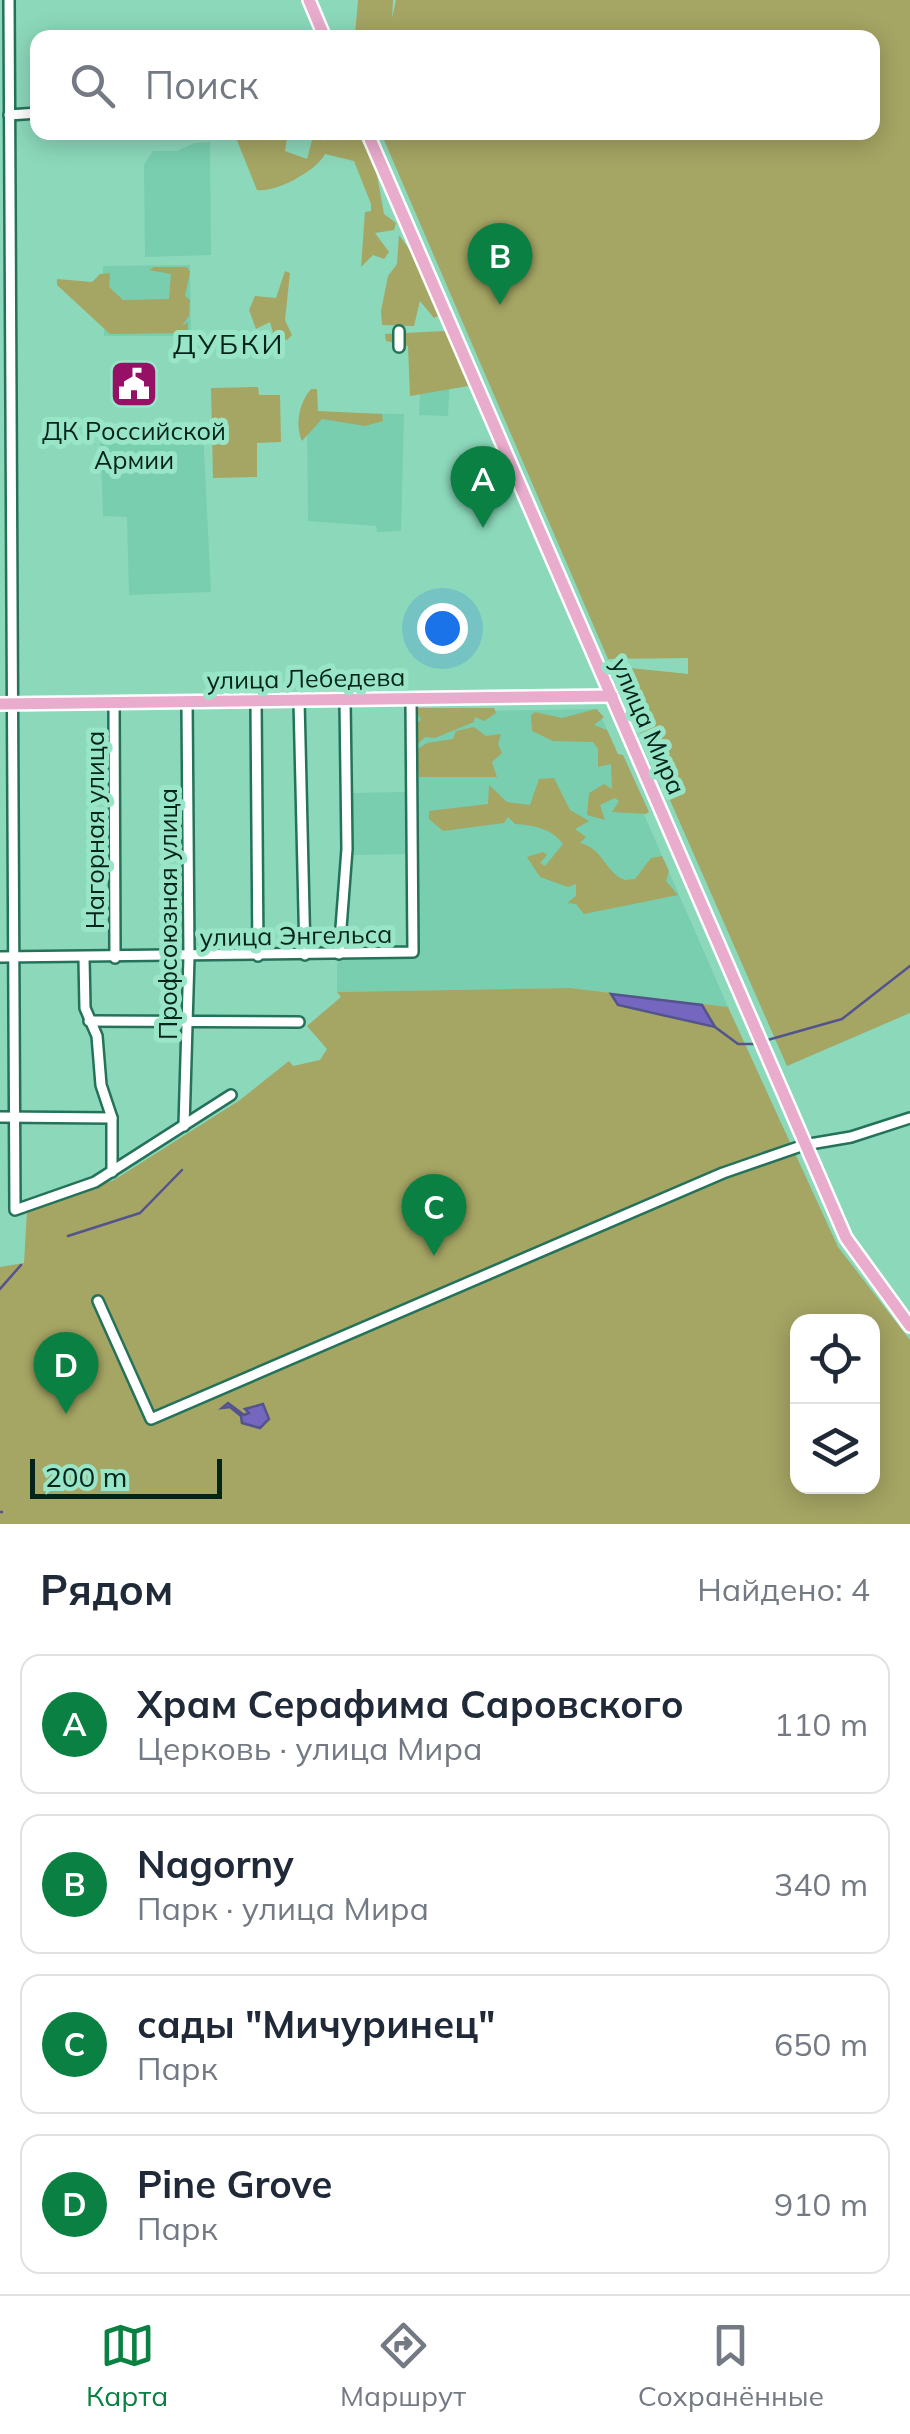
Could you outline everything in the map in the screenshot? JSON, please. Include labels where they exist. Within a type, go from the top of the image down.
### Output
[{"type":"main road","points":[[309,0],[322,30]]},
{"type":"main road","name":"улица Мира","points":[[369,140],[804,1145],[856,1258],[910,1326]]},
{"type":"main road","name":"улица Лебедева","points":[[6,704],[612,696]]},
{"type":"street","points":[[9,0],[10,115],[5,144],[6,957],[15,1210],[112,1172],[231,1095]]},
{"type":"street","points":[[10,115],[30,114]]},
{"type":"street","points":[[399,348],[400,331]]},
{"type":"street","name":"улица Энгельса","points":[[6,957],[413,952],[411,699]]},
{"type":"street","points":[[299,700],[305,954]]},
{"type":"street","points":[[338,954],[347,849],[345,700]]},
{"type":"street","points":[[256,701],[258,956]]},
{"type":"street","name":"Профсоюзная улица","points":[[184,1126],[189,956],[187,702]]},
{"type":"street","name":"Нагорная улица","points":[[114,703],[115,958]]},
{"type":"street","points":[[84,958],[88,1021],[97,1036],[101,1084],[112,1118],[112,1172]]},
{"type":"street","points":[[88,1021],[299,1022]]},
{"type":"street","points":[[0,1116],[112,1118]]},
{"type":"street","points":[[98,1301],[152,1419],[724,1173],[804,1145],[851,1137],[910,1118]]},
{"type":"shaded area","points":[[358,0],[393,0],[392,18],[396,0],[910,0],[910,1013],[787,1066],[611,666],[688,674],[688,658],[608,659],[384,140],[880,140],[880,30],[355,30]]},
{"type":"shaded area","points":[[237,140],[287,140],[285,151],[307,159],[312,140],[363,140],[377,175],[384,214],[396,223],[394,230],[375,233],[389,252],[384,259],[373,255],[361,267],[365,212],[371,211],[371,204],[354,161],[325,154],[295,180],[257,190]]},
{"type":"shaded area","points":[[210,142],[211,255],[145,257],[144,165],[153,151],[177,151],[194,143]]},
{"type":"shaded area","points":[[399,235],[417,260],[440,315],[434,318],[420,301],[414,326],[382,325],[381,311],[388,276],[397,264]]},
{"type":"shaded area","points":[[190,265],[191,336],[104,336],[103,266]]},
{"type":"shaded area","points":[[187,267],[190,272],[185,296],[190,300],[189,316],[182,326],[188,322],[188,333],[110,334],[57,285],[57,279],[92,282],[100,274],[110,273],[109,287],[123,300],[169,299],[171,274],[149,270]]},
{"type":"shaded area","points":[[285,271],[290,273],[285,320],[292,335],[287,340],[274,336],[270,322],[256,329],[249,310],[255,296],[276,298]]},
{"type":"shaded area","points":[[445,331],[456,339],[474,385],[410,396],[408,346],[386,341],[385,334]]},
{"type":"shaded area","points":[[421,376],[450,377],[448,416],[419,415]]},
{"type":"shaded area","points":[[258,387],[259,395],[280,395],[281,442],[257,443],[257,477],[213,478],[211,388]]},
{"type":"shaded area","points":[[311,389],[317,389],[318,411],[382,414],[383,421],[365,426],[322,419],[302,441],[299,414]]},
{"type":"shaded area","points":[[307,413],[404,414],[401,531],[377,532],[376,526],[308,521]]},
{"type":"shaded area","points":[[100,431],[203,432],[211,592],[129,595],[127,517],[103,516]]},
{"type":"shaded area","points":[[415,708],[494,708],[496,713],[484,721],[475,717],[474,722],[435,738],[425,737],[414,748],[415,724],[421,720]]},
{"type":"shaded area","points":[[596,709],[604,717],[594,725],[607,730],[618,754],[623,755],[649,812],[646,814],[612,812],[619,801],[615,798],[600,805],[605,820],[587,815],[589,793],[604,784],[612,789],[611,764],[598,767],[598,749],[593,742],[553,741],[532,731],[531,715],[535,712],[562,718]]},
{"type":"shaded area","points":[[598,709],[728,1007],[569,988],[337,992],[337,963],[344,957],[413,957],[414,712]]},
{"type":"shaded area","points":[[474,727],[486,736],[501,734],[498,744],[502,753],[492,762],[497,777],[419,777],[416,750],[427,743],[453,739],[456,731]]},
{"type":"shaded area","points":[[554,778],[570,810],[589,821],[575,829],[586,837],[580,843],[594,850],[625,880],[635,879],[651,858],[662,856],[669,871],[666,881],[678,895],[584,914],[576,904],[567,903],[576,896],[576,884],[568,887],[540,877],[527,857],[543,852],[547,855],[540,863],[545,866],[563,844],[548,831],[515,824],[508,817],[504,823],[443,831],[429,819],[429,811],[488,804],[489,785],[507,802],[530,805],[539,779]]},
{"type":"shaded area","points":[[407,792],[408,854],[350,855],[350,793]]},
{"type":"shaded area","points":[[570,988],[728,1007],[838,1247],[910,1340],[910,1524],[0,1524],[0,1267],[24,1263],[27,1211],[114,1180],[240,1100],[289,1061],[293,1066],[320,1060],[327,1049],[307,1026],[341,997],[337,992]]},
{"type":"shaded area","points":[[611,994],[702,1005],[715,1027],[618,1005]]},
{"type":"shaded area","points":[[228,1403],[244,1415],[249,1413],[245,1409],[263,1404],[269,1419],[260,1428],[242,1423],[241,1416],[230,1407],[222,1408]]},
{"type":"waterway","points":[[764,1041],[842,1019],[910,966]]},
{"type":"waterway","points":[[715,1027],[738,1044],[756,1044]]},
{"type":"waterway","points":[[68,1236],[140,1213],[182,1170]]},
{"type":"waterway","points":[[0,1289],[21,1265]]},
{"type":"place","name":"Nagorny","points":[[500,305]]},
{"type":"place","name":"ДК Российской Армии","points":[[134,384]]},
{"type":"place","name":"Храм Серафима Саровского","points":[[483,528]]},
{"type":"place","name":"сады \"Мичуринец\"","points":[[434,1256]]},
{"type":"place","name":"Pine Grove","points":[[66,1414]]},
{"type":"district","name":"ДУБКИ","points":[[229,343]]}]
